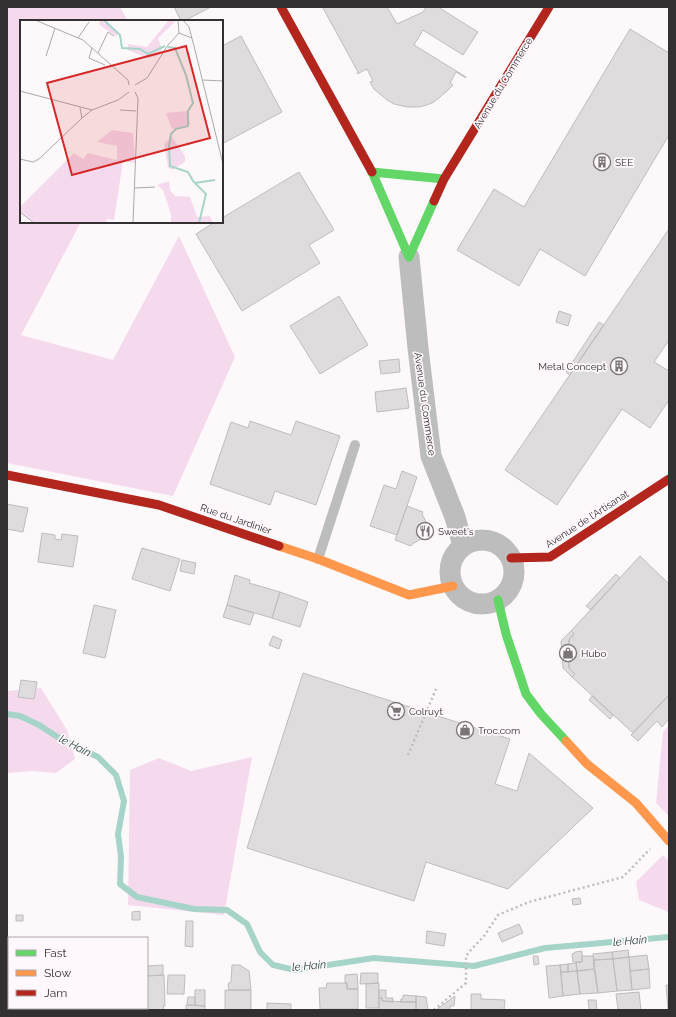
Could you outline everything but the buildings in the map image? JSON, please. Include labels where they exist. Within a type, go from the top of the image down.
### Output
[{"type":"street","name":"Avenue du Commerce","points":[[281,7],[372,172],[409,257],[431,456],[455,517],[463,546]]},
{"type":"street","name":"Avenue du Commerce","points":[[409,257],[444,179],[548,7]]},
{"type":"street","points":[[372,172],[444,179]]},
{"type":"street","name":"Rue du Jardinier","points":[[7,474],[159,504],[318,559],[409,595],[453,586]]},
{"type":"street","name":"Avenue de l'Artisanat","points":[[511,558],[550,557],[669,479]]},
{"type":"street","points":[[480,540],[491,541],[501,546],[511,558],[514,575],[511,586],[507,593],[498,600],[490,603],[479,604],[464,599],[450,580],[450,569],[454,557],[463,546],[470,542],[480,540]]},
{"type":"street","points":[[498,600],[506,634],[526,694],[541,714],[587,764],[636,803],[666,837]]},
{"type":"lane","points":[[318,559],[355,445]]},
{"type":"path","points":[[408,755],[436,689]]},
{"type":"path","points":[[434,1010],[466,983],[466,958],[468,953],[484,936],[498,915],[529,902],[623,877],[666,837]]},
{"type":"shaded area","points":[[7,7],[120,7],[127,20],[20,20],[20,223],[80,223],[21,335],[113,360],[179,236],[235,357],[173,496],[7,463]]},
{"type":"shaded area","points":[[41,688],[67,730],[75,759],[56,773],[33,771],[7,773],[7,691]]},
{"type":"shaded area","points":[[669,725],[669,816],[656,803],[663,732]]},
{"type":"shaded area","points":[[252,757],[224,915],[128,905],[130,770],[159,758],[191,771]]},
{"type":"shaded area","points":[[663,855],[669,861],[669,913],[639,900],[636,882]]},
{"type":"waterway","name":"le Hain","points":[[7,714],[20,716],[39,725],[59,738],[98,757],[116,775],[124,801],[118,834],[121,857],[120,884],[137,897],[194,909],[227,910],[247,924],[260,952],[273,965],[295,970],[374,958],[474,966],[545,948],[669,937]]},
{"type":"traffic: fast","points":[[434,201],[409,257],[372,172],[444,179]]},
{"type":"traffic: fast","points":[[498,600],[506,634],[526,694],[541,714],[566,741]]},
{"type":"traffic: slow","points":[[279,546],[318,559],[409,595],[453,586]]},
{"type":"traffic: slow","points":[[566,741],[587,764],[636,803],[669,841]]},
{"type":"traffic: jam","points":[[281,7],[372,172]]},
{"type":"traffic: jam","points":[[434,201],[444,179],[549,7]]},
{"type":"traffic: jam","points":[[7,475],[159,505],[279,546]]},
{"type":"traffic: jam","points":[[511,558],[550,557],[669,479]]},
{"type":"place","name":"SEE","points":[[602,162]]},
{"type":"place","name":"Metal Concept","points":[[619,366]]},
{"type":"place","name":"Sweet's","points":[[425,531]]},
{"type":"place","name":"Hubo","points":[[568,653]]},
{"type":"place","name":"Colruyt","points":[[396,711]]},
{"type":"place","name":"Troc.com","points":[[465,730]]}]
